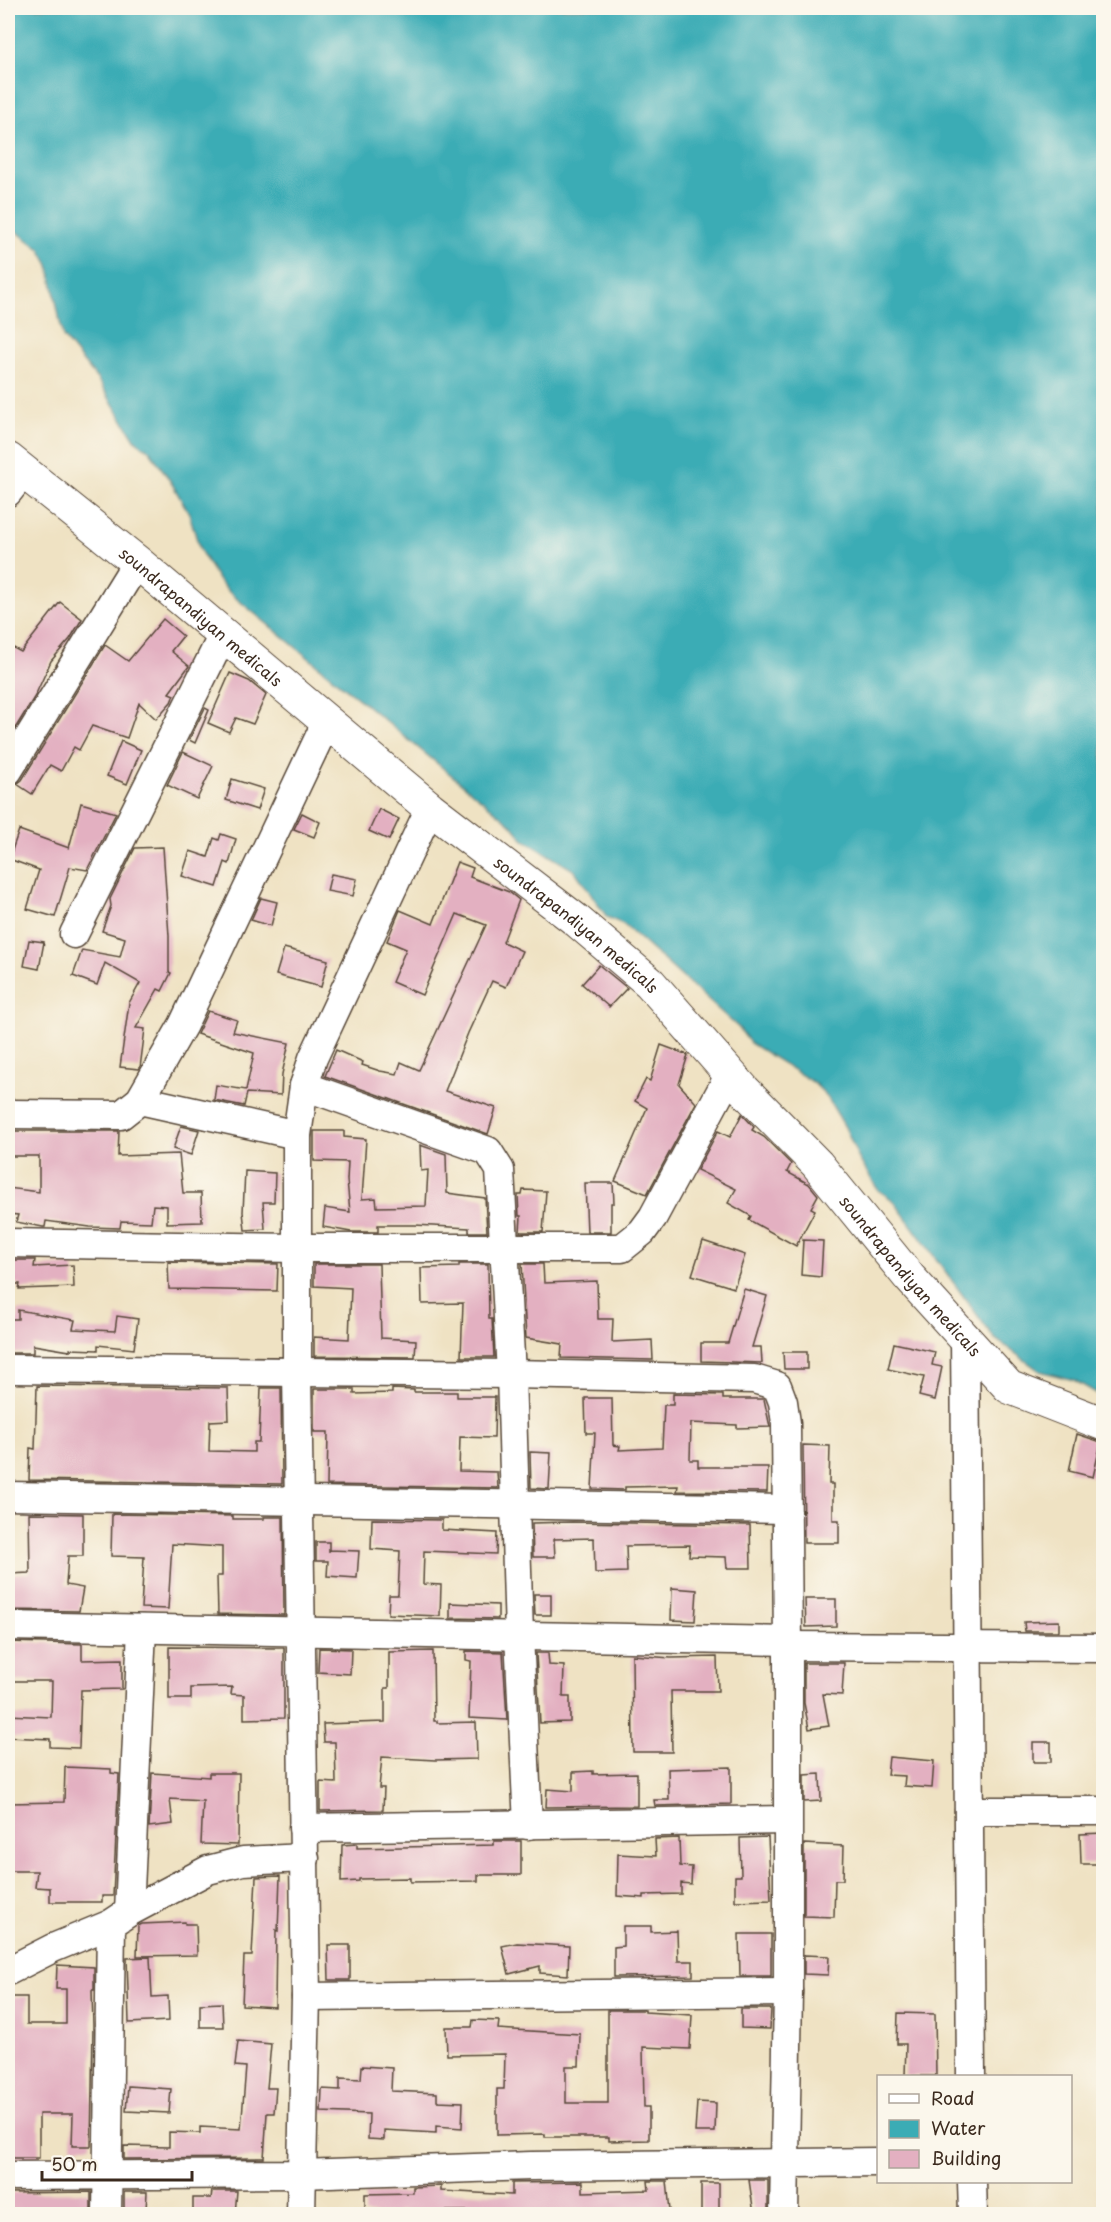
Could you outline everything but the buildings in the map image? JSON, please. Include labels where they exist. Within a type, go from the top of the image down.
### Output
[{"type":"main road","name":"soundrapandiyan medicals","points":[[13,474],[137,562],[430,808],[576,920],[650,984],[730,1074],[817,1164],[909,1277],[1009,1387],[1104,1424]]},
{"type":"street","points":[[8,771],[137,562]]},
{"type":"street","points":[[74,934],[223,635]]},
{"type":"street","points":[[8,1114],[121,1115],[140,1100],[183,1025],[327,721]]},
{"type":"street","points":[[301,2214],[306,1997],[297,1372],[297,1135],[304,1086],[313,1058],[430,808]]},
{"type":"street","points":[[8,1243],[297,1248],[622,1248],[642,1232],[653,1217],[730,1074]]},
{"type":"street","points":[[304,1086],[488,1151],[500,1170],[511,1374],[519,1635],[528,1825]]},
{"type":"street","points":[[140,1100],[297,1135]]},
{"type":"street","points":[[965,1336],[971,2075]]},
{"type":"street","points":[[8,1369],[754,1379],[777,1386],[783,1402],[786,1423],[788,1643],[788,1992],[784,2214]]},
{"type":"street","points":[[8,1496],[786,1509]]},
{"type":"street","points":[[8,1626],[1104,1648]]},
{"type":"street","points":[[107,2214],[120,1918],[142,1629]]},
{"type":"street","points":[[969,1810],[1097,1811]]},
{"type":"street","points":[[303,1828],[787,1820]]},
{"type":"street","points":[[8,1971],[120,1918],[208,1870],[243,1861],[305,1858]]},
{"type":"street","points":[[306,1997],[788,1992]]},
{"type":"street","points":[[8,2176],[302,2174],[531,2166],[877,2162]]},
{"type":"street","points":[[972,2183],[973,2214]]},
{"type":"water","points":[[8,8],[1103,8],[1103,1397],[1074,1380],[1040,1371],[994,1338],[893,1200],[878,1190],[826,1095],[813,1082],[750,1043],[739,1028],[623,924],[607,917],[575,871],[524,840],[511,824],[231,594],[219,581],[200,550],[189,513],[171,482],[150,451],[136,441],[98,380],[63,337],[49,265],[40,249],[8,225]]}]
